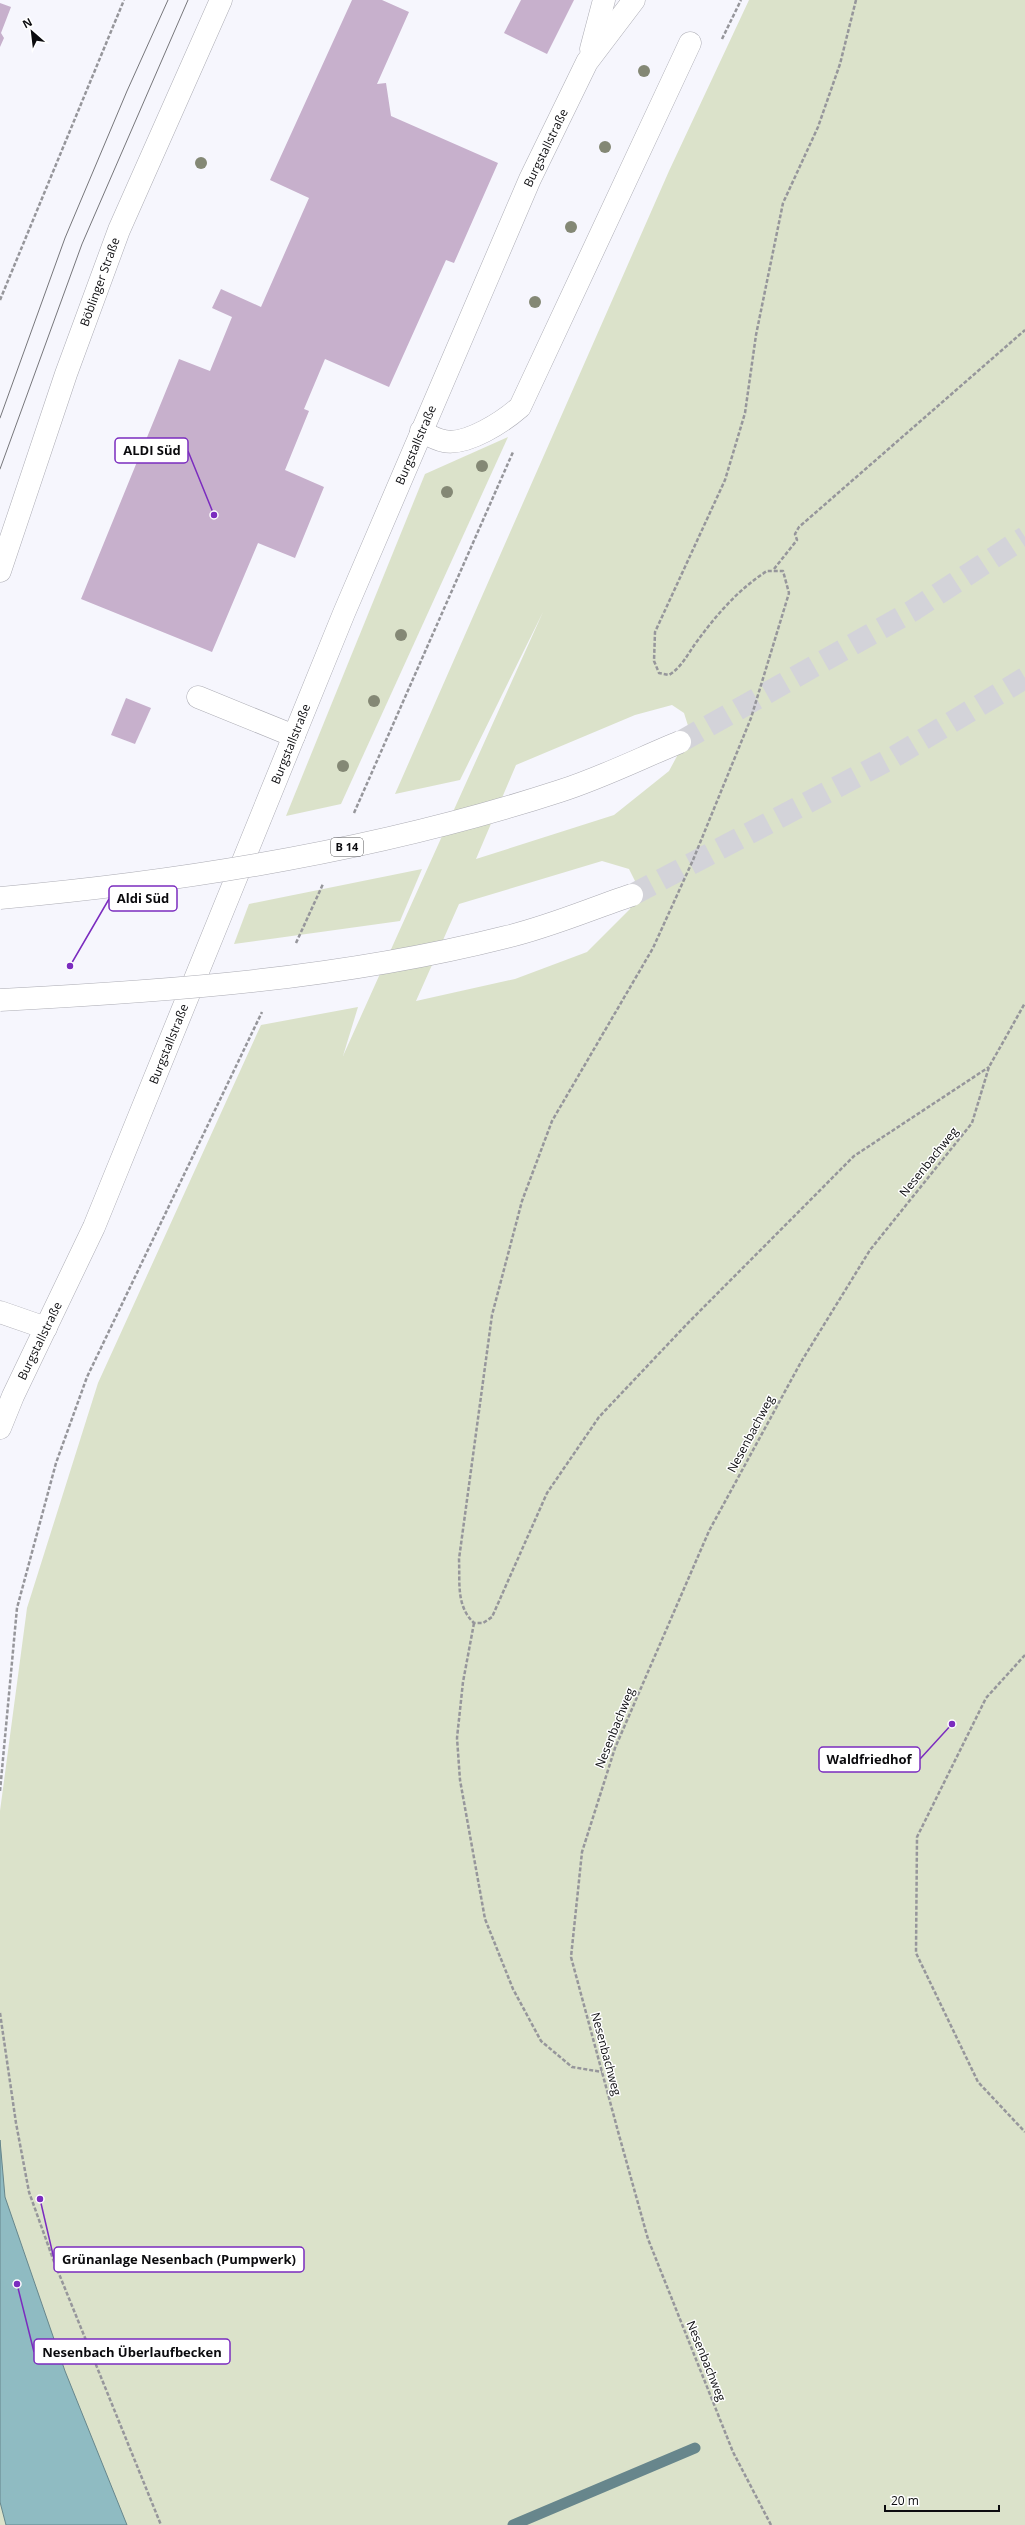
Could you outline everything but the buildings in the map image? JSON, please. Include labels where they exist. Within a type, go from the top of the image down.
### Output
[{"type":"main road","name":"Böblinger Straße","points":[[0,571],[66,374],[119,230],[221,0]]},
{"type":"main road","name":"Burgstallstraße","points":[[0,1428],[6,1393],[46,1328],[94,1228],[294,736],[421,432],[530,179],[587,62],[604,0]]},
{"type":"main road","name":"Burgstallstraße","points":[[587,62],[634,0]]},
{"type":"main road","points":[[421,432],[445,442],[469,438],[502,423],[520,407],[690,43]]},
{"type":"main road","points":[[198,697],[294,736]]},
{"type":"main road","name":"B 14","points":[[0,898],[92,890],[271,863],[386,839],[561,791],[680,742]]},
{"type":"main road","points":[[0,1000],[146,992],[312,975],[393,961],[507,937],[632,895]]},
{"type":"main road","points":[[0,1312],[46,1328]]},
{"type":"path","points":[[0,300],[124,0]]},
{"type":"path","points":[[856,0],[840,64],[820,120],[783,203],[756,335],[745,413],[724,480],[655,632],[654,661],[659,673],[669,675],[680,668],[697,640],[731,600],[760,575],[774,569],[797,540],[795,534],[799,527],[1025,330]]},
{"type":"path","points":[[352,817],[515,448]]},
{"type":"path","points":[[774,569],[783,572],[789,593],[751,718],[693,860],[653,948],[552,1121],[522,1201],[492,1315],[459,1559],[460,1600],[466,1615],[474,1623],[484,1623],[492,1617],[548,1492],[599,1417],[687,1324],[854,1156],[989,1067]]},
{"type":"path","points":[[295,946],[324,882]]},
{"type":"path","name":"Nesenbachweg","points":[[771,2525],[733,2452],[648,2239],[571,1957],[582,1852],[614,1748],[709,1531],[801,1362],[870,1250],[972,1123],[989,1067],[1025,1004]]},
{"type":"path","points":[[0,1791],[17,1608],[56,1463],[87,1377],[265,1008]]},
{"type":"path","points":[[474,1623],[463,1682],[457,1738],[460,1780],[485,1919],[512,1989],[541,2041],[572,2067],[602,2072]]},
{"type":"path","points":[[1025,1655],[986,1698],[917,1837],[916,1952],[978,2082],[1025,2132]]},
{"type":"path","points":[[0,2013],[16,2123],[30,2192],[53,2259],[161,2525]]},
{"type":"green space","points":[[749,0],[1025,0],[1025,2525],[0,2525],[0,1811],[27,1608],[98,1383],[261,1025],[358,1007],[343,1056],[543,612],[460,780],[395,794],[669,171]],"holes":[[[672,705],[684,713],[690,732],[669,771],[614,815],[476,859],[516,765],[635,715]],[[602,861],[629,869],[637,885],[630,909],[587,952],[515,979],[416,1001],[459,904]]]},
{"type":"green space","points":[[508,437],[341,804],[286,816],[425,474]]},
{"type":"green space","points":[[422,869],[400,921],[234,944],[249,904]]},
{"type":"water","points":[[0,2140],[5,2197],[65,2371],[127,2525],[6,2525],[0,2502]]},
{"type":"waterway","points":[[513,2525],[695,2448]]},
{"type":"tunnel","points":[[680,742],[912,611],[1025,537]]},
{"type":"tunnel","points":[[632,895],[892,758],[1025,678]]},
{"type":"tram line","points":[[0,418],[65,238],[127,91],[168,0]]},
{"type":"tram line","points":[[0,469],[82,244],[188,0]]},
{"type":"place","name":"ALDI Süd","points":[[214,515]]},
{"type":"place","name":"Aldi Süd","points":[[70,966]]},
{"type":"place","name":"Waldfriedhof","points":[[952,1724]]},
{"type":"place","name":"Grünanlage Nesenbach (Pumpwerk)","points":[[40,2199]]},
{"type":"place","name":"Nesenbach Überlaufbecken","points":[[17,2284]]}]
